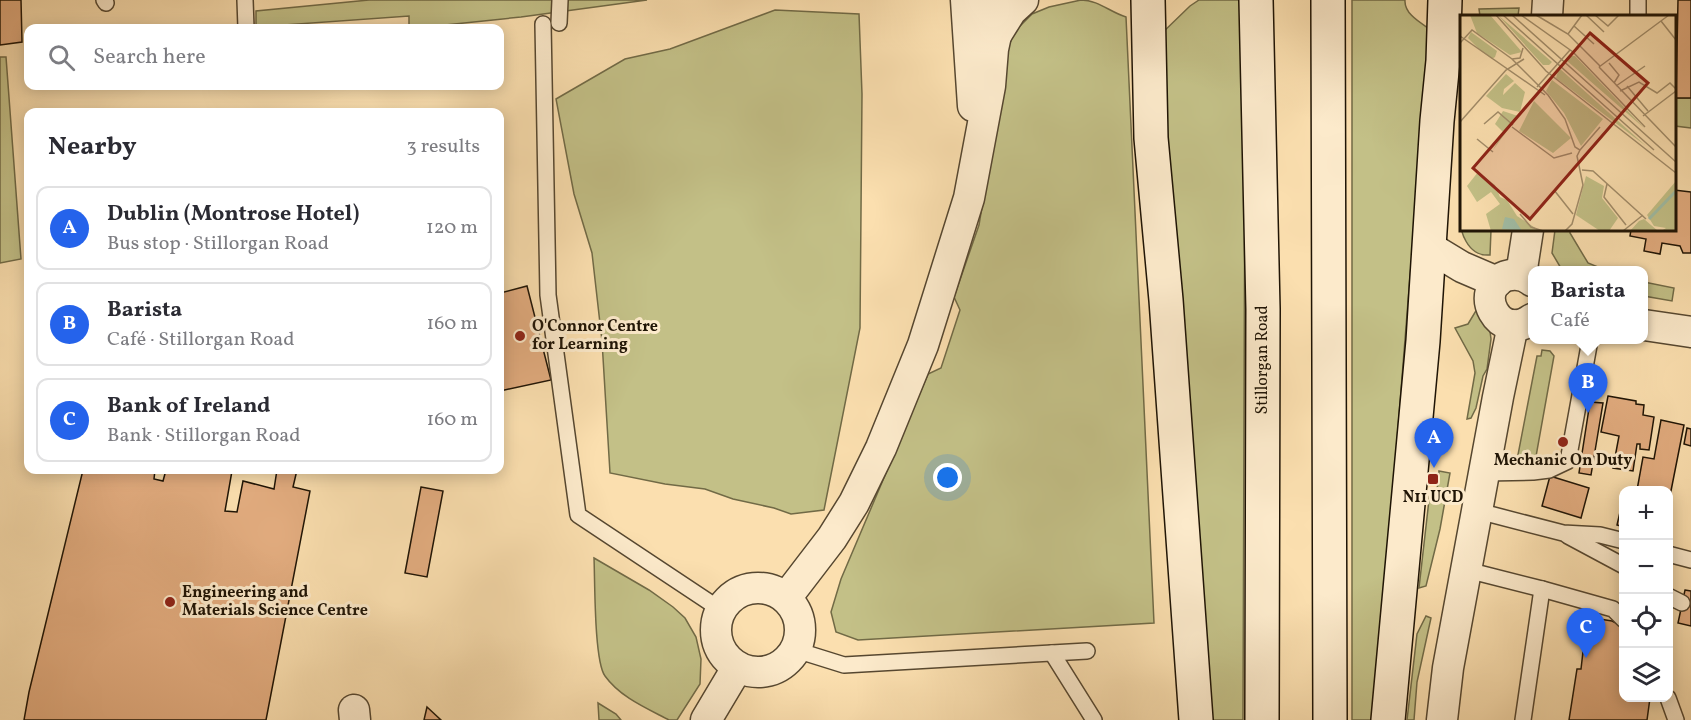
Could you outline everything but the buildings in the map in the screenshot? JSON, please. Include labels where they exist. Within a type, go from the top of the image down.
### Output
[{"type":"main road","points":[[1148,0],[1151,138],[1166,300],[1196,720]]},
{"type":"main road","name":"Stillorgan Road","points":[[1256,0],[1263,309],[1263,720]]},
{"type":"main road","points":[[1328,0],[1330,720]]},
{"type":"main road","points":[[1388,720],[1423,341],[1443,60],[1445,0]]},
{"type":"street","points":[[966,0],[977,156]]},
{"type":"street","points":[[786,598],[832,538],[854,503],[881,448],[923,345],[969,198],[990,86],[996,35],[996,0]]},
{"type":"street","points":[[996,35],[1011,11],[1023,0]]},
{"type":"street","points":[[1547,15],[1548,0]]},
{"type":"street","points":[[1517,279],[1527,231]]},
{"type":"street","points":[[1429,247],[1462,267],[1517,279]]},
{"type":"street","points":[[1442,720],[1448,668],[1484,473],[1523,322],[1505,323],[1498,319],[1490,305],[1490,297],[1492,289],[1517,279]]},
{"type":"street","points":[[1648,326],[1691,332]]},
{"type":"street","points":[[762,588],[775,591],[786,598],[797,614],[801,632],[796,650],[788,661],[777,669],[764,673],[737,668],[727,660],[716,638],[716,625],[721,610],[726,602],[736,594],[749,589],[762,588]]},
{"type":"street","points":[[706,720],[737,668]]},
{"type":"lane","points":[[245,0],[246,24]]},
{"type":"lane","points":[[560,0],[560,23]]},
{"type":"lane","points":[[543,24],[548,295],[578,515],[721,610]]},
{"type":"lane","points":[[1484,473],[1549,470],[1568,461],[1589,344]]},
{"type":"lane","points":[[1478,511],[1563,533],[1600,535],[1619,540]]},
{"type":"lane","points":[[1563,533],[1619,565]]},
{"type":"lane","points":[[1673,555],[1691,560]]},
{"type":"lane","points":[[1467,570],[1613,609],[1619,616]]},
{"type":"lane","points":[[1523,720],[1542,589]]},
{"type":"lane","points":[[796,650],[844,665],[1088,651]]},
{"type":"lane","points":[[1052,653],[1094,720]]},
{"type":"lane","points":[[1669,702],[1676,720]]},
{"type":"shaded area","points":[[369,0],[647,0],[454,24],[409,24],[409,16],[298,24],[256,24],[256,11]]},
{"type":"shaded area","points":[[1081,0],[1093,2],[1126,17],[1154,623],[858,640],[836,632],[831,612],[841,579],[928,374],[941,368],[960,310],[954,297],[979,225],[1005,48],[1017,29],[1032,14],[1049,7]]},
{"type":"shaded area","points":[[1199,0],[1247,0],[1243,720],[1210,720],[1160,35]]},
{"type":"shaded area","points":[[1352,0],[1405,0],[1410,14],[1431,30],[1425,132],[1410,276],[1375,720],[1352,720]]},
{"type":"shaded area","points":[[1519,8],[1518,15],[1480,15],[1479,9]]},
{"type":"shaded area","points":[[775,10],[859,14],[862,94],[860,328],[824,510],[791,514],[705,489],[610,473],[602,341],[592,253],[574,194],[556,99],[625,59],[670,49]]},
{"type":"shaded area","points":[[0,57],[6,57],[21,259],[0,263]]},
{"type":"shaded area","points":[[1676,98],[1691,98],[1691,128],[1676,126]]},
{"type":"shaded area","points":[[1462,231],[1491,231],[1490,255],[1476,252],[1466,242]]},
{"type":"shaded area","points":[[1555,231],[1570,231],[1588,263],[1595,266],[1560,266],[1552,253]]},
{"type":"shaded area","points":[[1648,283],[1674,288],[1672,301],[1648,297]]},
{"type":"shaded area","points":[[1477,309],[1489,324],[1491,339],[1487,369],[1483,376],[1476,408],[1471,418],[1467,419],[1475,373],[1473,361],[1455,328],[1468,324]]},
{"type":"shaded area","points":[[1542,350],[1550,351],[1554,356],[1535,462],[1523,466],[1516,465],[1537,356],[1541,356]]},
{"type":"shaded area","points":[[1439,471],[1450,473],[1440,529],[1426,586],[1419,588],[1430,491],[1437,491]]},
{"type":"shaded area","points":[[594,558],[673,607],[685,618],[696,637],[701,659],[700,684],[677,720],[669,720],[634,701],[618,690],[605,676],[601,668],[597,638]]},
{"type":"shaded area","points":[[1426,616],[1431,618],[1417,682],[1414,720],[1407,720],[1417,634]]},
{"type":"shaded area","points":[[598,703],[616,714],[621,720],[599,720]]},
{"type":"place","name":"O'Connor Centre for Learning","points":[[520,336]]},
{"type":"place","name":"Barista","points":[[1588,413]]},
{"type":"place","name":"Mechanic On Duty","points":[[1563,442]]},
{"type":"place","name":"Dublin (Montrose Hotel)","points":[[1434,468]]},
{"type":"place","name":"N11 UCD","points":[[1433,479]]},
{"type":"place","name":"Engineering and Materials Science Centre","points":[[170,602]]},
{"type":"place","name":"Bank of Ireland","points":[[1586,658]]}]
